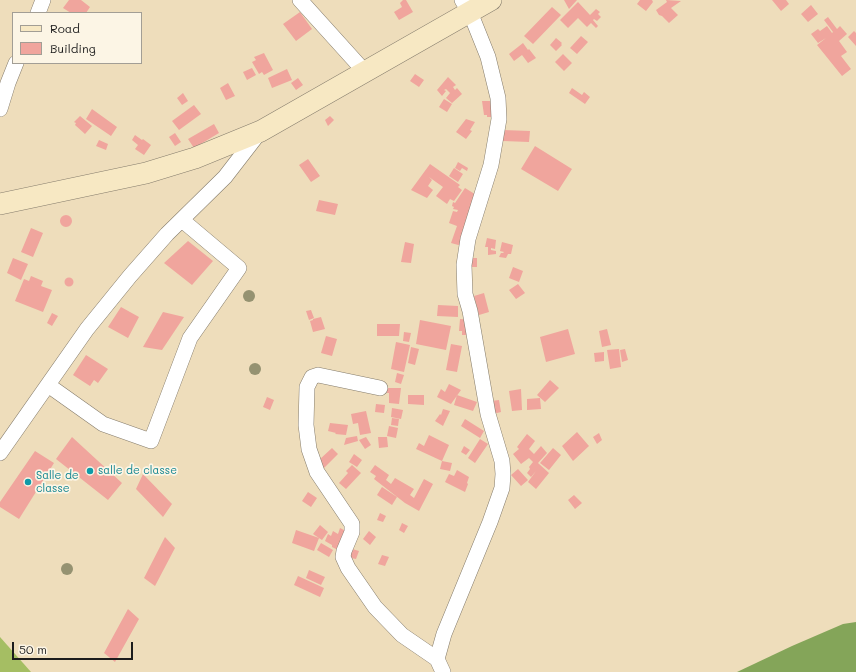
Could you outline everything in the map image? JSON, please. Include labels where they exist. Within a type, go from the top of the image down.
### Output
[{"type":"street","points":[[38,12],[43,0]]},
{"type":"street","points":[[300,0],[365,72]]},
{"type":"street","points":[[0,204],[146,173],[195,158],[260,131],[365,72],[466,6],[491,0]]},
{"type":"street","points":[[440,666],[444,634],[490,522],[502,488],[503,474],[502,461],[488,414],[470,311],[465,294],[464,265],[468,239],[491,165],[499,119],[498,98],[488,57],[466,6]]},
{"type":"street","points":[[0,109],[16,64]]},
{"type":"street","points":[[0,453],[87,330],[130,276],[224,177],[260,131]]},
{"type":"street","points":[[48,386],[103,424],[151,441],[190,338],[239,268],[182,220]]},
{"type":"street","points":[[380,388],[318,375],[312,377],[307,387],[306,425],[309,449],[317,472],[352,524],[352,532],[343,557],[348,568],[375,606],[402,635],[440,666]]},
{"type":"green space","points":[[856,622],[856,672],[737,672],[843,624]]},
{"type":"green space","points":[[0,637],[31,672],[0,672]]},
{"type":"building","points":[[69,0],[81,0],[90,7],[87,12],[69,12],[63,8]]},
{"type":"building","points":[[403,0],[406,0],[413,12],[399,20],[394,12],[402,7],[400,3]]},
{"type":"building","points":[[564,0],[577,0],[569,9]]},
{"type":"building","points":[[640,0],[652,0],[653,2],[646,11],[637,4]]},
{"type":"building","points":[[666,0],[681,1],[671,8],[678,15],[669,23],[659,15],[656,10],[667,2]]},
{"type":"building","points":[[772,0],[786,0],[789,4],[781,11]]},
{"type":"building","points":[[578,2],[590,15],[596,9],[600,12],[598,14],[601,17],[597,21],[594,19],[593,20],[598,26],[596,28],[591,23],[587,27],[578,18],[568,28],[560,20]]},
{"type":"building","points":[[811,5],[818,14],[808,22],[801,14]]},
{"type":"building","points":[[552,7],[561,15],[533,44],[524,36]]},
{"type":"building","points":[[300,12],[312,29],[296,41],[283,24]]},
{"type":"building","points":[[828,17],[837,29],[840,26],[847,34],[839,41],[847,52],[841,56],[851,69],[842,76],[817,45],[826,38],[818,43],[811,34],[818,29],[820,31],[827,26],[832,33],[833,32],[824,20]]},
{"type":"building","points":[[854,31],[856,33],[856,46],[848,37]]},
{"type":"building","points":[[581,36],[588,42],[577,54],[570,48]]},
{"type":"building","points":[[556,38],[562,43],[562,45],[556,51],[550,45]]},
{"type":"building","points":[[523,43],[536,58],[528,63],[522,55],[514,61],[509,54]]},
{"type":"building","points":[[264,53],[273,70],[264,75],[262,72],[259,74],[252,62],[256,60],[254,57]]},
{"type":"building","points":[[563,54],[572,63],[564,71],[555,62]]},
{"type":"building","points":[[252,68],[256,75],[247,80],[243,72]]},
{"type":"building","points":[[287,69],[292,80],[272,88],[268,78]]},
{"type":"building","points":[[415,74],[424,80],[419,87],[410,81]]},
{"type":"building","points":[[448,77],[456,85],[453,87],[455,90],[457,88],[462,94],[452,103],[446,98],[450,93],[446,89],[444,90],[446,91],[442,96],[437,90]]},
{"type":"building","points":[[298,78],[303,85],[296,90],[291,83]]},
{"type":"building","points":[[228,83],[235,96],[226,100],[220,88]]},
{"type":"building","points":[[572,88],[582,95],[584,92],[590,97],[585,104],[569,93]]},
{"type":"building","points":[[183,93],[188,101],[182,105],[177,98]]},
{"type":"building","points":[[444,99],[452,104],[447,112],[439,107]]},
{"type":"building","points":[[482,101],[494,101],[492,117],[487,117],[487,115],[484,115]]},
{"type":"building","points":[[194,105],[201,114],[179,130],[172,121]]},
{"type":"building","points":[[92,109],[117,127],[111,136],[86,119]]},
{"type":"building","points":[[80,116],[92,126],[85,134],[75,125],[76,123],[74,122]]},
{"type":"building","points":[[330,116],[334,120],[328,126],[325,120]]},
{"type":"building","points":[[466,119],[475,122],[470,130],[472,131],[466,139],[456,132]]},
{"type":"building","points":[[214,124],[219,133],[194,148],[188,139]]},
{"type":"building","points":[[503,130],[530,131],[529,142],[503,141]]},
{"type":"building","points":[[175,133],[181,142],[175,146],[169,137]]},
{"type":"building","points":[[135,135],[151,145],[144,155],[135,149],[138,145],[132,140]]},
{"type":"building","points":[[99,140],[108,144],[106,150],[96,146]]},
{"type":"building","points":[[535,146],[572,169],[558,191],[521,169]]},
{"type":"building","points":[[308,159],[320,176],[311,182],[299,165]]},
{"type":"building","points":[[458,162],[468,168],[467,171],[462,168],[460,171],[455,168]]},
{"type":"building","points":[[430,164],[460,185],[458,187],[462,190],[454,201],[450,199],[447,204],[436,196],[443,187],[429,177],[432,180],[428,186],[433,190],[427,198],[411,190]]},
{"type":"building","points":[[454,168],[463,174],[458,182],[449,176]]},
{"type":"building","points":[[465,188],[478,196],[462,246],[451,243],[457,226],[449,223],[453,211],[457,212],[458,210],[453,209],[453,202],[455,203]]},
{"type":"building","points":[[319,200],[338,204],[335,215],[316,211]]},
{"type":"building","points":[[66,215],[70,217],[72,221],[70,225],[66,227],[62,225],[60,221],[62,217]]},
{"type":"building","points":[[31,228],[43,233],[33,257],[21,252]]},
{"type":"building","points":[[487,238],[496,240],[495,249],[491,248],[491,250],[496,251],[496,254],[488,255],[488,247],[485,247]]},
{"type":"building","points":[[188,241],[213,261],[192,285],[164,263]]},
{"type":"building","points":[[405,242],[414,244],[411,263],[401,262]]},
{"type":"building","points":[[502,242],[513,245],[511,254],[508,254],[506,258],[499,257],[501,253],[504,252],[500,251]]},
{"type":"building","points":[[13,258],[28,264],[21,280],[7,273]]},
{"type":"building","points":[[470,258],[477,258],[477,267],[469,267]]},
{"type":"building","points":[[513,267],[523,271],[519,282],[509,278]]},
{"type":"building","points":[[31,276],[43,281],[41,286],[52,290],[43,312],[15,301],[24,279],[29,281]]},
{"type":"building","points":[[69,277],[74,282],[69,287],[64,282]]},
{"type":"building","points":[[518,284],[525,293],[516,299],[509,290]]},
{"type":"building","points":[[484,293],[489,312],[479,315],[474,296]]},
{"type":"building","points":[[438,305],[458,306],[458,317],[437,316]]},
{"type":"building","points":[[121,307],[139,317],[128,338],[108,327]]},
{"type":"building","points":[[311,310],[314,318],[309,320],[306,311]]},
{"type":"building","points":[[163,312],[184,317],[162,350],[143,347]]},
{"type":"building","points":[[52,313],[58,316],[52,326],[47,323]]},
{"type":"building","points":[[321,317],[325,329],[313,332],[310,321]]},
{"type":"building","points":[[460,319],[471,320],[467,335],[462,335],[462,331],[459,331]]},
{"type":"building","points":[[420,320],[451,326],[446,350],[416,344]]},
{"type":"building","points":[[377,324],[400,324],[399,336],[377,336]]},
{"type":"building","points":[[568,329],[575,354],[546,362],[540,337]]},
{"type":"building","points":[[607,329],[611,345],[602,347],[599,331]]},
{"type":"building","points":[[404,332],[411,333],[409,342],[403,341]]},
{"type":"building","points":[[326,336],[337,339],[332,356],[321,353]]},
{"type":"building","points":[[396,342],[410,345],[404,372],[391,369]]},
{"type":"building","points":[[451,344],[462,346],[457,372],[446,370]]},
{"type":"building","points":[[411,347],[419,349],[415,365],[408,363]]},
{"type":"building","points":[[619,349],[621,367],[610,369],[607,350]]},
{"type":"building","points":[[625,349],[628,360],[622,362],[620,350]]},
{"type":"building","points":[[604,352],[604,361],[595,362],[594,353]]},
{"type":"building","points":[[86,355],[108,369],[98,383],[94,380],[90,386],[73,375]]},
{"type":"building","points":[[397,373],[404,375],[401,384],[395,382]]},
{"type":"building","points":[[550,380],[559,388],[545,402],[537,395]]},
{"type":"building","points":[[449,384],[461,390],[451,404],[437,397],[441,389],[445,392]]},
{"type":"building","points":[[387,388],[401,388],[399,404],[389,403],[389,393],[387,393]]},
{"type":"building","points":[[521,389],[522,410],[512,411],[509,391]]},
{"type":"building","points":[[408,395],[424,395],[424,405],[408,404]]},
{"type":"building","points":[[457,395],[477,402],[473,411],[454,405]]},
{"type":"building","points":[[267,397],[274,400],[270,410],[263,407]]},
{"type":"building","points":[[540,398],[541,409],[527,410],[527,399]]},
{"type":"building","points":[[499,400],[501,412],[493,414],[491,401]]},
{"type":"building","points":[[376,404],[385,405],[384,413],[375,412]]},
{"type":"building","points":[[392,408],[403,410],[401,419],[391,417]]},
{"type":"building","points":[[443,409],[450,411],[443,426],[435,421],[440,414],[441,415]]},
{"type":"building","points":[[366,411],[371,433],[360,435],[358,423],[353,424],[351,414]]},
{"type":"building","points":[[392,418],[399,419],[398,426],[391,425]]},
{"type":"building","points":[[465,419],[484,431],[480,438],[461,426]]},
{"type":"building","points":[[330,423],[348,425],[346,435],[335,434],[336,433],[328,431]]},
{"type":"building","points":[[389,426],[398,428],[396,438],[387,436]]},
{"type":"building","points":[[577,432],[589,446],[573,461],[562,446]]},
{"type":"building","points":[[599,433],[602,440],[597,444],[593,437]]},
{"type":"building","points":[[527,434],[535,441],[529,449],[534,454],[541,446],[547,453],[538,463],[549,473],[536,489],[528,482],[536,471],[531,477],[527,473],[533,462],[529,458],[521,464],[513,454],[519,449],[517,447]]},
{"type":"building","points":[[429,435],[449,445],[442,461],[416,449],[419,443],[424,446]]},
{"type":"building","points":[[357,436],[358,441],[344,445],[346,438]]},
{"type":"building","name":"salle de classe","points":[[72,437],[122,483],[108,500],[56,459]]},
{"type":"building","points":[[366,437],[371,445],[365,449],[359,440]]},
{"type":"building","points":[[378,437],[387,437],[388,447],[379,448]]},
{"type":"building","points":[[480,439],[488,444],[475,463],[468,458]]},
{"type":"building","points":[[464,446],[470,450],[466,455],[461,452]]},
{"type":"building","points":[[332,448],[338,454],[324,468],[319,460]]},
{"type":"building","points":[[553,448],[561,455],[549,470],[540,463]]},
{"type":"building","name":"Salle de classe","points":[[35,451],[54,463],[19,519],[0,507],[0,502]]},
{"type":"building","points":[[354,454],[362,460],[357,467],[349,462]]},
{"type":"building","points":[[442,461],[452,463],[450,471],[440,469]]},
{"type":"building","points":[[352,465],[361,473],[346,489],[339,483],[348,473],[346,471]]},
{"type":"building","points":[[375,465],[389,475],[386,480],[391,484],[395,478],[414,489],[410,495],[414,498],[424,479],[433,484],[419,511],[405,503],[374,479],[376,476],[370,472]]},
{"type":"building","points":[[518,469],[528,480],[521,486],[511,475]]},
{"type":"building","points":[[457,470],[469,477],[465,492],[445,482],[449,474],[454,476]]},
{"type":"building","points":[[143,474],[172,504],[163,517],[136,489]]},
{"type":"building","points":[[382,487],[397,497],[392,505],[377,495]]},
{"type":"building","points":[[308,492],[317,498],[311,507],[302,501]]},
{"type":"building","points":[[574,495],[582,503],[575,509],[568,500]]},
{"type":"building","points":[[380,513],[386,516],[383,522],[377,520]]},
{"type":"building","points":[[402,523],[408,526],[404,533],[399,530]]},
{"type":"building","points":[[320,525],[328,532],[322,540],[313,534]]},
{"type":"building","points":[[340,528],[348,532],[340,551],[325,541],[328,534],[331,536],[333,531],[338,534]]},
{"type":"building","points":[[296,530],[319,538],[314,551],[292,543]]},
{"type":"building","points":[[369,531],[376,537],[370,545],[363,539]]},
{"type":"building","points":[[165,537],[175,548],[155,586],[144,578]]},
{"type":"building","points":[[321,543],[333,550],[329,557],[317,550]]},
{"type":"building","points":[[349,548],[359,551],[356,559],[346,557]]},
{"type":"building","points":[[382,555],[389,557],[385,566],[378,564]]},
{"type":"building","points":[[309,570],[325,577],[321,585],[306,578]]},
{"type":"building","points":[[298,576],[324,588],[320,597],[294,585]]},
{"type":"building","points":[[128,609],[139,619],[115,662],[104,653]]},
{"type":"place","name":"salle de classe","points":[[90,471]]},
{"type":"place","name":"Salle de classe","points":[[28,482]]}]
